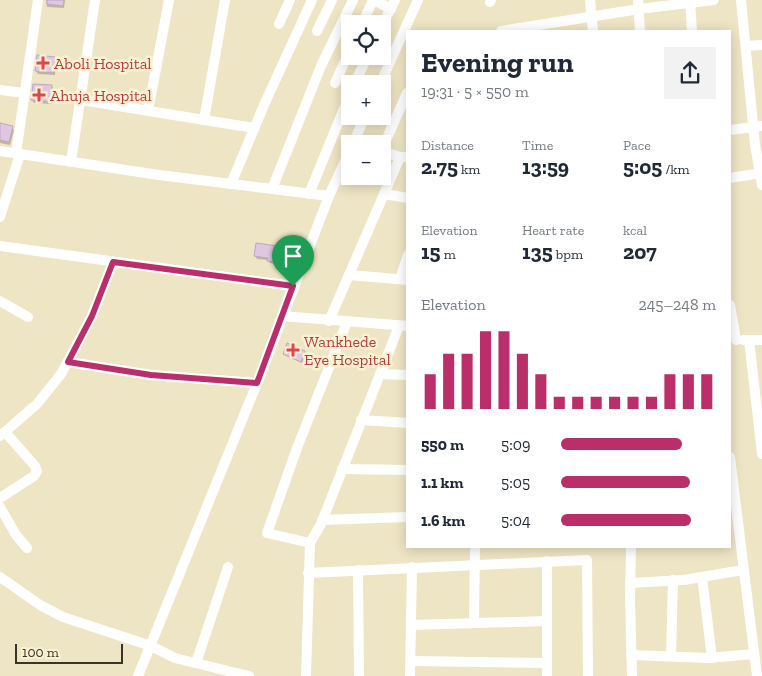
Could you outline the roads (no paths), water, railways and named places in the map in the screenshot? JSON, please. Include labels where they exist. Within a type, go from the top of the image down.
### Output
[{"type":"street","points":[[0,217],[18,154],[38,0]]},
{"type":"street","points":[[71,162],[95,0]]},
{"type":"street","points":[[148,111],[169,0]]},
{"type":"street","points":[[204,120],[226,0]]},
{"type":"street","points":[[279,24],[290,0]]},
{"type":"street","points":[[231,184],[254,128],[312,0]]},
{"type":"street","points":[[317,31],[332,0]]},
{"type":"street","points":[[272,189],[320,66],[353,0]]},
{"type":"street","points":[[366,15],[373,0],[393,4]]},
{"type":"street","points":[[407,30],[418,0]]},
{"type":"street","points":[[590,0],[592,30]]},
{"type":"street","points":[[521,30],[550,28],[638,4],[714,0]]},
{"type":"street","points":[[742,0],[746,46],[758,126],[762,185]]},
{"type":"street","points":[[690,1],[692,30]]},
{"type":"street","points":[[638,4],[640,30]]},
{"type":"street","points":[[385,75],[404,39]]},
{"type":"street","points":[[746,46],[762,44]]},
{"type":"street","points":[[335,82],[343,65]]},
{"type":"street","points":[[0,90],[25,93]]},
{"type":"street","points":[[389,135],[406,95]]},
{"type":"street","points":[[81,100],[254,128]]},
{"type":"street","points":[[309,194],[341,116]]},
{"type":"street","points":[[731,130],[758,126]]},
{"type":"street","points":[[0,151],[329,196]]},
{"type":"street","points":[[329,321],[384,194],[404,157],[391,153]]},
{"type":"street","points":[[138,676],[257,383],[329,196],[341,172]]},
{"type":"street","points":[[731,178],[761,173]]},
{"type":"street","points":[[384,194],[406,198]]},
{"type":"street","points":[[0,246],[293,286]]},
{"type":"street","points":[[0,498],[34,476],[37,471],[35,466],[2,434],[37,404],[61,374],[92,316],[113,262]]},
{"type":"street","points":[[349,275],[404,280],[406,268]]},
{"type":"street","points":[[0,301],[28,317]]},
{"type":"street","points":[[282,316],[403,326],[380,374],[322,520],[310,543],[306,676]]},
{"type":"street","points":[[731,317],[733,340],[762,340]]},
{"type":"street","points":[[310,543],[267,533],[297,448],[347,322]]},
{"type":"street","points":[[749,340],[758,392],[762,454]]},
{"type":"street","points":[[68,362],[151,375],[257,383]]},
{"type":"street","points":[[380,374],[406,375]]},
{"type":"street","points":[[361,420],[406,423]]},
{"type":"street","points":[[342,469],[406,470]]},
{"type":"street","points":[[731,473],[734,531],[743,570],[757,676]]},
{"type":"street","points":[[0,507],[16,535],[27,548]]},
{"type":"street","points":[[322,520],[406,516]]},
{"type":"street","points":[[474,624],[475,548]]},
{"type":"street","points":[[631,548],[632,676]]},
{"type":"street","points":[[308,573],[587,560],[588,676]]},
{"type":"street","points":[[547,561],[547,676]]},
{"type":"street","points":[[196,663],[228,567]]},
{"type":"street","points":[[410,676],[412,567]]},
{"type":"street","points":[[358,570],[359,676]]},
{"type":"street","points":[[630,583],[673,580],[743,570]]},
{"type":"street","points":[[702,576],[712,658]]},
{"type":"street","points":[[0,578],[40,605],[63,616],[151,646],[175,658],[249,676]]},
{"type":"street","points":[[671,656],[673,580]]},
{"type":"street","points":[[411,625],[547,621]]},
{"type":"street","points":[[631,655],[712,658],[754,654]]},
{"type":"street","points":[[410,660],[547,663]]},
{"type":"place","name":"Aboli Hospital","points":[[43,63]]},
{"type":"place","name":"Ahuja Hospital","points":[[39,95]]},
{"type":"place","name":"Wankhede Eye Hospital","points":[[293,350]]}]
